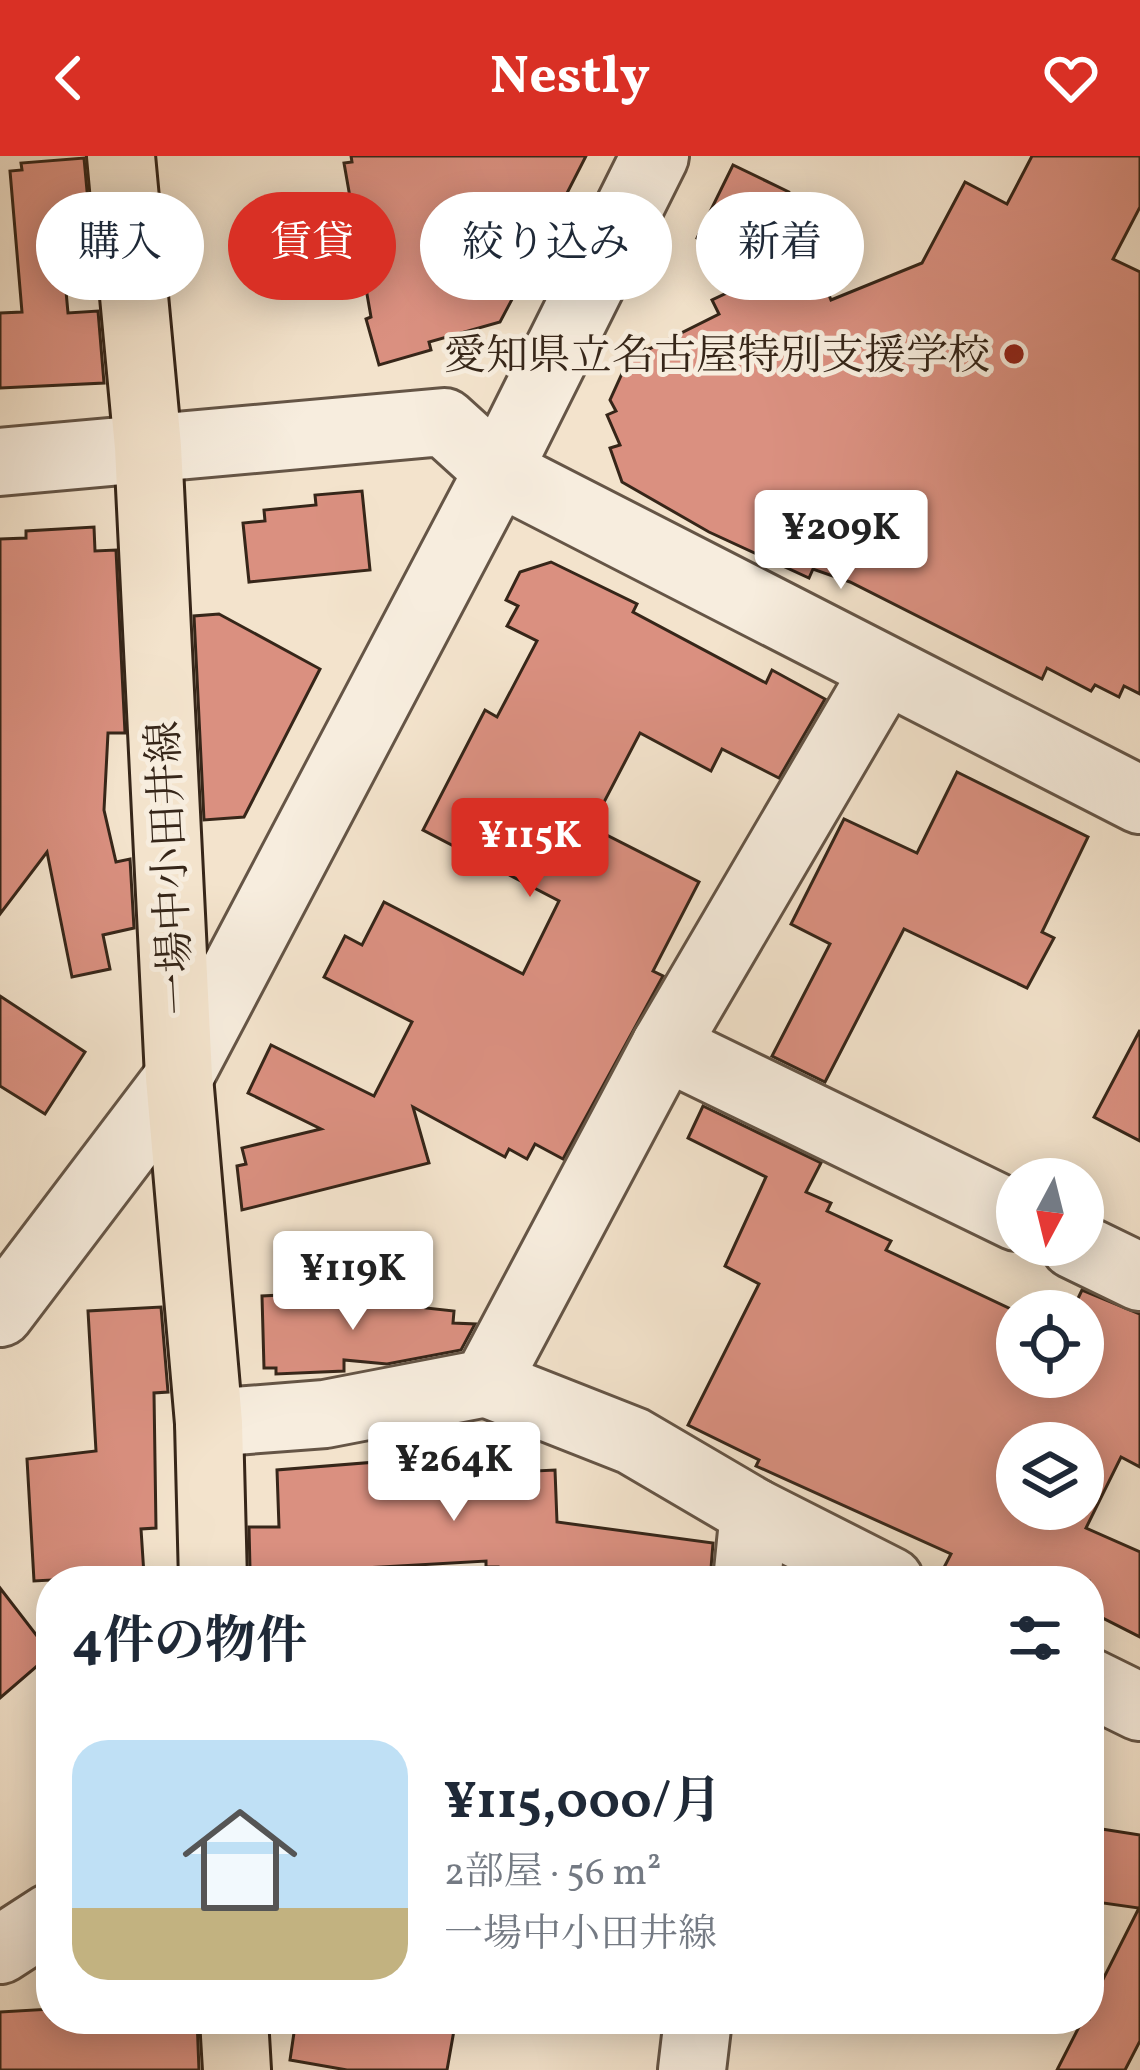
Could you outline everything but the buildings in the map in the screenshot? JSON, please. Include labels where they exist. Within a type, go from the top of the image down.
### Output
[{"type":"main road","name":"一場中小田井線","points":[[121,156],[148,447],[179,1077],[209,1423],[213,1566]]},
{"type":"main road","points":[[235,2034],[237,2070]]},
{"type":"street","points":[[0,1313],[179,1077],[497,471],[655,156]]},
{"type":"street","points":[[0,462],[444,422],[497,471],[1140,800]]},
{"type":"street","points":[[486,1383],[665,1046],[884,672]]},
{"type":"street","points":[[665,1046],[996,1207]]},
{"type":"street","points":[[1104,1260],[1140,1277]]},
{"type":"street","points":[[209,1423],[325,1414],[486,1383],[633,1441],[754,1512],[860,1566]]},
{"type":"street","points":[[749,1566],[754,1512]]},
{"type":"street","points":[[1104,1690],[1140,1708]]},
{"type":"street","points":[[0,1950],[36,1927]]},
{"type":"street","points":[[692,2070],[696,2034]]},
{"type":"place","name":"愛知県立名古屋特別支援学校","points":[[1014,354]]}]
